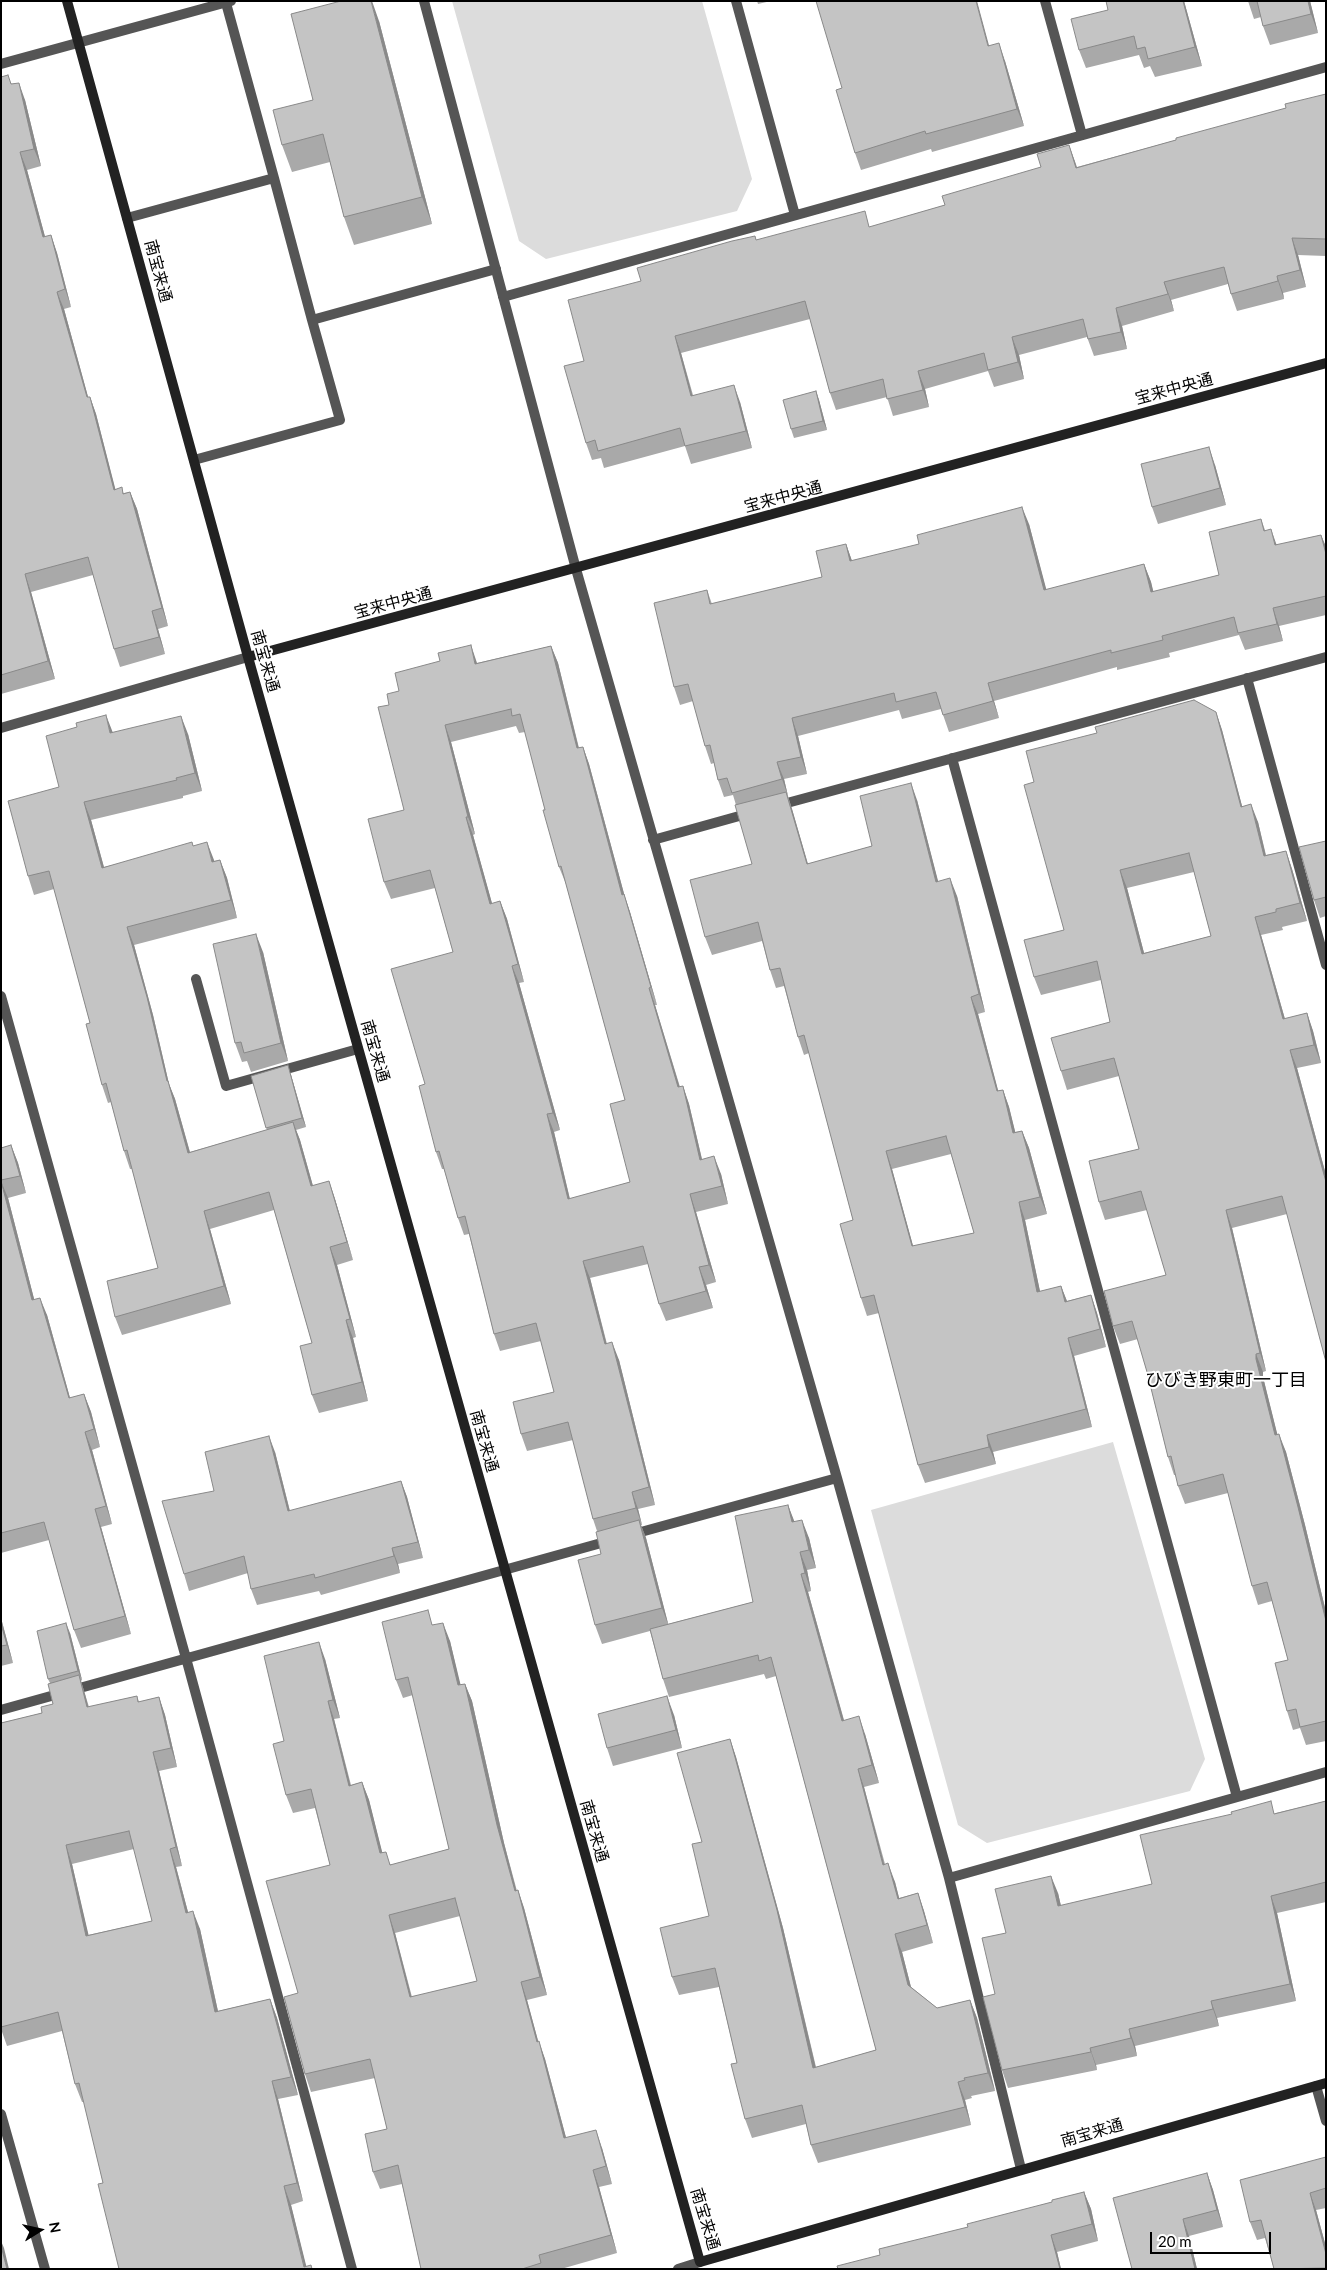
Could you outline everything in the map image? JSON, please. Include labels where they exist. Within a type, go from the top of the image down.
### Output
[{"type":"street","name":"南宝来通","points":[[67,1],[248,657],[700,2262],[1321,2085]]},
{"type":"street","points":[[424,1],[576,569],[837,1478],[948,1878],[1021,2169]]},
{"type":"street","points":[[736,1],[796,215]]},
{"type":"street","points":[[1045,1],[1082,135]]},
{"type":"street","points":[[1,64],[228,2],[340,420],[194,460]]},
{"type":"street","points":[[504,297],[1326,67]]},
{"type":"street","points":[[127,218],[274,178]]},
{"type":"street","points":[[312,320],[496,269]]},
{"type":"street","name":"宝来中央通","points":[[248,657],[1326,363]]},
{"type":"street","points":[[1,728],[248,657]]},
{"type":"street","points":[[653,840],[1326,657]]},
{"type":"street","points":[[1247,678],[1326,965]]},
{"type":"street","points":[[952,758],[1237,1796]]},
{"type":"street","points":[[196,978],[226,1086],[358,1049]]},
{"type":"street","points":[[1,996],[186,1658],[352,2269]]},
{"type":"street","points":[[1,1710],[837,1478]]},
{"type":"street","points":[[948,1878],[1326,1772]]},
{"type":"street","points":[[1321,2085],[1326,2121]]},
{"type":"street","points":[[1,2114],[45,2269]]},
{"type":"street","points":[[678,2269],[700,2262]]},
{"type":"shaded area","points":[[452,1],[702,1],[752,179],[737,211],[546,259],[519,241]]},
{"type":"shaded area","points":[[1113,1442],[1205,1759],[1190,1791],[987,1843],[958,1825],[871,1510]]},
{"type":"building","points":[[341,1],[371,1],[422,197],[344,217],[323,134],[282,145],[273,110],[313,100],[291,14]]},
{"type":"building","points":[[816,1],[976,1],[988,46],[999,43],[1017,109],[926,134],[925,131],[855,153],[836,90],[842,88]]},
{"type":"building","points":[[1106,1],[1183,1],[1195,47],[1148,59],[1145,47],[1137,49],[1134,36],[1079,50],[1071,19],[1108,10]]},
{"type":"building","points":[[1257,1],[1308,1],[1311,14],[1263,26]]},
{"type":"building","points":[[8,75],[11,84],[19,83],[34,149],[20,152],[43,237],[51,235],[65,289],[57,292],[87,397],[90,397],[114,490],[122,487],[123,494],[130,492],[162,608],[152,611],[159,637],[114,649],[88,557],[25,574],[48,661],[1,675],[1,77]]},
{"type":"building","points":[[1326,94],[1326,239],[1292,238],[1300,270],[1277,276],[1278,281],[1231,294],[1224,267],[1164,282],[1168,294],[1116,308],[1121,332],[1088,339],[1083,319],[1012,337],[1018,362],[988,370],[984,353],[918,371],[923,390],[887,399],[883,379],[830,393],[805,301],[675,336],[691,396],[734,385],[746,431],[685,446],[680,428],[598,451],[595,440],[586,443],[564,366],[584,361],[568,300],[641,281],[637,268],[732,241],[755,236],[756,240],[865,211],[869,227],[945,205],[942,196],[1041,167],[1037,154],[1069,145],[1076,168],[1286,108],[1285,104]]},
{"type":"building","points":[[816,391],[823,421],[791,429],[783,400]]},
{"type":"building","points":[[1209,447],[1220,488],[1152,507],[1141,464]]},
{"type":"building","points":[[1022,507],[1044,590],[1144,564],[1151,592],[1219,575],[1209,532],[1261,519],[1264,531],[1271,529],[1275,545],[1321,535],[1326,554],[1326,596],[1273,608],[1277,624],[1238,633],[1234,617],[1162,636],[1163,640],[1111,653],[1111,650],[988,683],[993,701],[943,715],[936,692],[896,702],[894,693],[792,718],[801,757],[777,762],[782,779],[732,793],[727,778],[718,780],[710,745],[705,746],[688,684],[674,687],[654,603],[707,590],[710,604],[822,577],[816,551],[846,544],[850,561],[919,544],[917,535]]},
{"type":"building","points":[[471,645],[475,664],[551,646],[577,748],[583,747],[622,895],[624,894],[678,1087],[683,1086],[700,1160],[714,1156],[722,1186],[690,1194],[709,1265],[699,1267],[706,1291],[659,1304],[643,1246],[583,1261],[605,1344],[612,1342],[649,1487],[632,1492],[636,1508],[593,1519],[568,1422],[521,1434],[513,1402],[554,1392],[536,1323],[494,1334],[465,1216],[458,1218],[439,1151],[436,1152],[419,1086],[425,1084],[391,969],[453,952],[430,870],[384,882],[368,819],[404,810],[378,707],[389,705],[387,694],[399,691],[395,673],[440,661],[438,653]],"holes":[[[511,709],[512,716],[520,714],[545,810],[543,810],[559,867],[561,866],[625,1100],[610,1104],[630,1182],[568,1199],[547,1114],[553,1113],[512,966],[518,964],[500,901],[490,904],[466,817],[468,817],[445,725]]]},
{"type":"building","points":[[1194,700],[1216,712],[1241,807],[1251,804],[1264,856],[1286,851],[1300,903],[1255,917],[1283,1019],[1307,1013],[1314,1045],[1290,1050],[1326,1182],[1326,1362],[1282,1196],[1226,1210],[1260,1353],[1256,1354],[1256,1359],[1275,1435],[1279,1434],[1326,1621],[1326,1721],[1300,1727],[1296,1709],[1287,1711],[1275,1663],[1288,1660],[1267,1582],[1252,1586],[1223,1474],[1178,1486],[1171,1456],[1168,1457],[1132,1321],[1113,1326],[1104,1291],[1166,1275],[1141,1191],[1099,1202],[1089,1161],[1139,1149],[1114,1058],[1061,1071],[1051,1038],[1110,1022],[1097,961],[1034,977],[1024,940],[1064,930],[1024,785],[1034,782],[1026,751],[1097,733],[1095,727]],"holes":[[[1189,853],[1211,936],[1142,954],[1120,870]]]},
{"type":"building","points":[[106,715],[110,733],[181,716],[195,773],[176,778],[177,780],[84,802],[102,868],[192,842],[193,846],[207,842],[212,862],[220,860],[231,900],[127,927],[147,997],[167,1081],[188,1153],[293,1122],[311,1186],[329,1181],[347,1242],[330,1247],[350,1319],[346,1320],[362,1382],[312,1395],[300,1346],[312,1343],[269,1192],[204,1211],[224,1286],[115,1317],[107,1281],[158,1268],[127,1150],[124,1151],[106,1083],[102,1085],[86,1024],[90,1023],[49,871],[28,876],[8,801],[59,787],[46,736],[77,727],[76,723]]},
{"type":"building","points":[[911,783],[936,882],[950,878],[979,994],[971,997],[997,1091],[1003,1090],[1013,1133],[1022,1131],[1040,1197],[1019,1202],[1037,1292],[1061,1286],[1065,1302],[1091,1295],[1100,1329],[1068,1338],[1086,1409],[987,1435],[989,1447],[918,1465],[874,1295],[861,1298],[840,1224],[853,1220],[804,1035],[798,1037],[780,968],[770,970],[758,922],[705,937],[690,880],[752,864],[735,805],[786,792],[807,864],[872,846],[860,796]],"holes":[[[946,1136],[974,1233],[912,1246],[886,1151]]]},
{"type":"building","points":[[1326,841],[1326,897],[1314,900],[1299,847]]},
{"type":"building","points":[[256,934],[281,1043],[244,1053],[241,1042],[235,1043],[213,944]]},
{"type":"building","points":[[288,1065],[302,1118],[266,1128],[251,1076]]},
{"type":"building","points":[[11,1145],[20,1176],[1,1180],[1,1148]]},
{"type":"building","points":[[1,1181],[32,1300],[40,1298],[69,1398],[84,1394],[94,1429],[85,1432],[106,1506],[95,1509],[125,1616],[74,1630],[44,1522],[1,1533]]},
{"type":"building","points":[[269,1436],[288,1511],[401,1481],[418,1542],[392,1548],[394,1556],[315,1578],[314,1574],[251,1589],[244,1556],[184,1574],[162,1501],[214,1491],[205,1452]]},
{"type":"building","points":[[788,1505],[792,1522],[802,1520],[809,1550],[800,1552],[805,1573],[801,1574],[842,1721],[859,1716],[872,1765],[858,1769],[883,1865],[888,1863],[898,1899],[918,1893],[927,1925],[895,1934],[908,1985],[937,2008],[970,2000],[988,2073],[964,2078],[965,2080],[958,2082],[965,2107],[811,2145],[802,2105],[745,2119],[731,2064],[737,2063],[715,1968],[672,1977],[660,1928],[709,1916],[692,1844],[702,1842],[677,1753],[730,1739],[777,1910],[813,2068],[876,2050],[771,1657],[759,1661],[758,1655],[663,1679],[650,1629],[753,1602],[735,1516]]},
{"type":"building","points":[[639,1520],[662,1608],[595,1625],[578,1560],[601,1554],[596,1532]]},
{"type":"building","points":[[428,1610],[432,1625],[443,1623],[458,1685],[465,1684],[497,1825],[515,1891],[518,1890],[540,1977],[521,1982],[537,2042],[539,2041],[564,2138],[596,2130],[606,2166],[593,2170],[611,2235],[539,2255],[541,2263],[522,2269],[421,2269],[398,2165],[373,2172],[365,2134],[387,2129],[370,2059],[305,2074],[284,1997],[298,1993],[266,1881],[330,1865],[311,1789],[286,1795],[273,1744],[284,1741],[264,1656],[319,1642],[333,1700],[328,1701],[349,1786],[362,1782],[380,1853],[386,1852],[390,1865],[449,1849],[408,1677],[396,1680],[382,1622]],"holes":[[[455,1898],[477,1981],[410,1997],[389,1915]]]},
{"type":"building","points":[[66,1623],[78,1671],[48,1679],[37,1631]]},
{"type":"building","points":[[1,1624],[7,1645],[1,1646]]},
{"type":"building","points":[[79,1675],[87,1707],[137,1696],[138,1702],[159,1697],[171,1748],[153,1752],[176,1847],[170,1849],[186,1913],[193,1911],[215,2012],[270,1999],[291,2077],[272,2081],[297,2183],[284,2186],[304,2267],[311,2265],[312,2269],[119,2269],[98,2184],[103,2183],[79,2083],[75,2084],[58,2012],[1,2027],[1,1723],[42,1713],[41,1707],[53,1704],[48,1684]],"holes":[[[129,1831],[152,1921],[86,1936],[66,1845]]]},
{"type":"building","points":[[667,1696],[676,1730],[607,1748],[598,1714]]},
{"type":"building","points":[[1271,1801],[1274,1814],[1326,1801],[1326,1882],[1271,1896],[1290,1984],[1211,2001],[1213,2009],[1129,2029],[1131,2038],[1090,2048],[1091,2052],[1002,2070],[983,1997],[995,1994],[982,1938],[1006,1933],[995,1889],[1051,1876],[1058,1906],[1152,1884],[1140,1835],[1232,1814],[1231,1812]]},
{"type":"building","points":[[1326,2157],[1326,2188],[1310,2193],[1326,2254],[1326,2268],[1274,2269],[1261,2220],[1250,2222],[1240,2180]]},
{"type":"building","points":[[1207,2173],[1217,2210],[1183,2219],[1195,2269],[1132,2269],[1113,2198]]},
{"type":"building","points":[[1084,2192],[1092,2224],[1051,2235],[1060,2269],[838,2269],[837,2266],[880,2255],[879,2249],[968,2227],[967,2224]]},
{"type":"building","points":[[1,2246],[7,2269],[1,2269]]},
{"type":"district","name":"ひびき野東町一丁目","points":[[1226,1380]]}]
